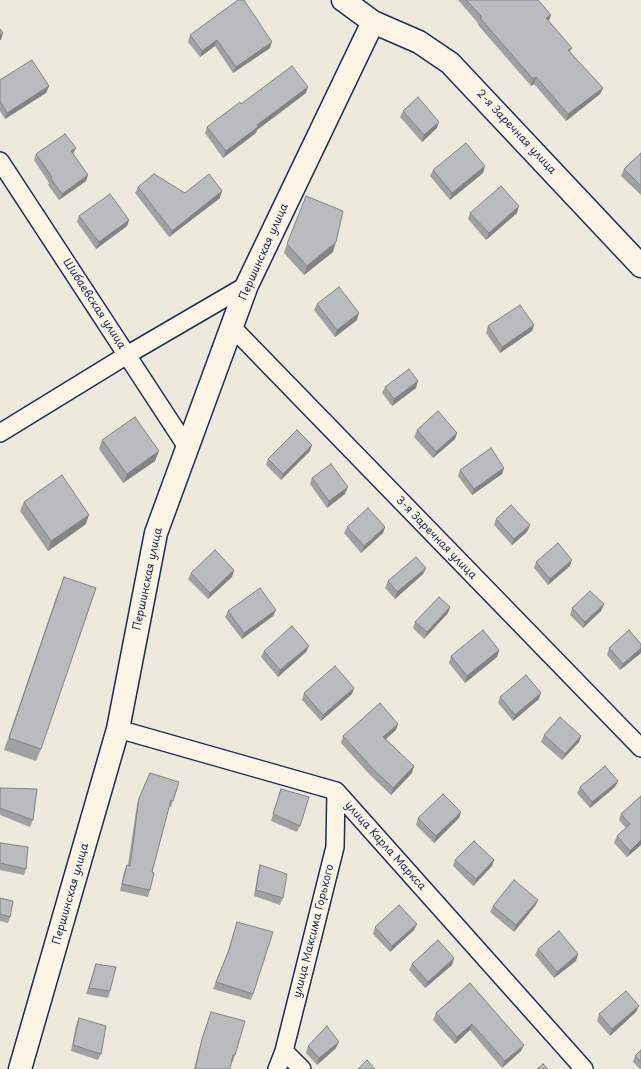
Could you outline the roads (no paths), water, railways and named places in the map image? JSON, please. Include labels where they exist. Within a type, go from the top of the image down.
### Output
[{"type":"street","name":"2-я Заречная улица","points":[[343,0],[373,22],[419,42],[450,63],[641,266]]},
{"type":"street","name":"Першинская улица","points":[[20,1069],[118,729],[156,533],[247,285],[373,22]]},
{"type":"street","name":"Шибаевская улица","points":[[0,161],[187,447]]},
{"type":"street","points":[[0,434],[128,355],[247,285]]},
{"type":"street","name":"3-я Заречная улица","points":[[232,327],[641,748]]},
{"type":"street","name":"улица Карла Маркса","points":[[118,729],[336,791],[584,1069]]},
{"type":"street","name":"улица Максима Горького","points":[[278,1069],[284,1051],[335,847],[336,791]]},
{"type":"street","points":[[284,1051],[302,1069]]}]
